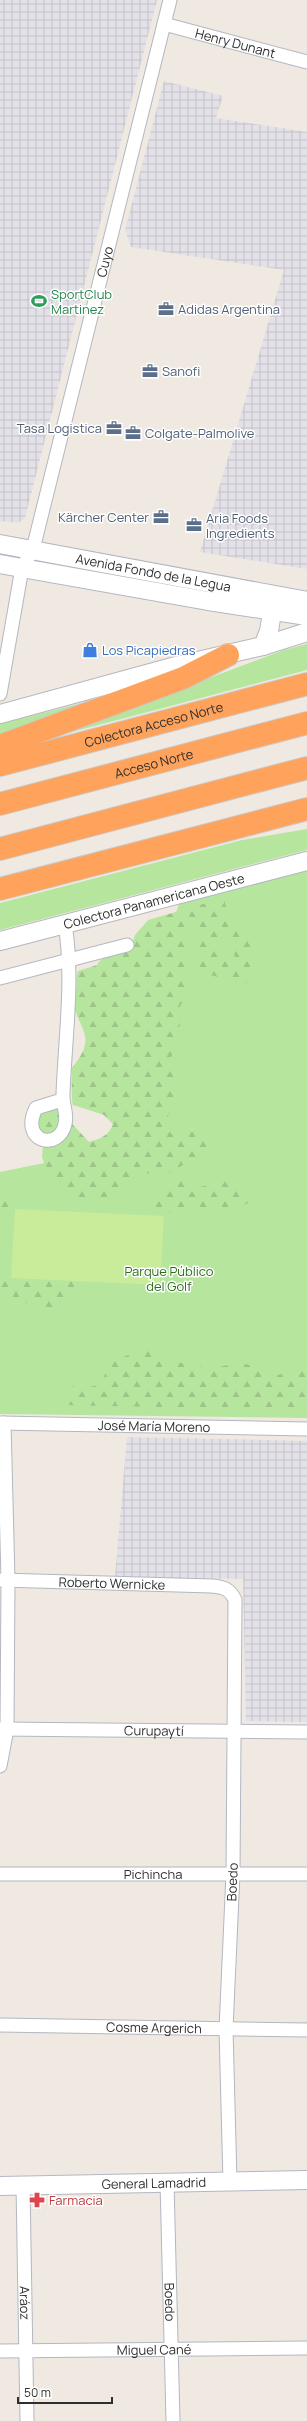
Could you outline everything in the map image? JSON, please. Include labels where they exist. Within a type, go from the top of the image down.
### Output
[{"type":"highway","points":[[0,746],[183,678],[228,655]]},
{"type":"highway","name":"Colectora Acceso Norte","points":[[0,765],[307,684]]},
{"type":"highway","name":"Acceso Norte","points":[[0,804],[307,723]]},
{"type":"highway","points":[[0,849],[307,768]]},
{"type":"highway","points":[[0,889],[307,809]]},
{"type":"highway","points":[[222,831],[307,816]]},
{"type":"street","name":"Cuyo","points":[[22,568],[33,549],[170,0]]},
{"type":"street","name":"Henry Dunant","points":[[164,24],[307,62]]},
{"type":"street","name":"Avenida Fondo de la Legua","points":[[0,544],[33,549],[274,603],[307,616]]},
{"type":"street","name":"Avenida Fondo de la Legua","points":[[0,564],[274,603],[307,601]]},
{"type":"street","points":[[0,694],[22,568]]},
{"type":"street","points":[[263,646],[268,636],[274,603]]},
{"type":"street","points":[[0,714],[176,666],[263,646],[307,632]]},
{"type":"street","name":"Colectora Panamericana Oeste","points":[[0,940],[307,861]]},
{"type":"street","points":[[62,1100],[69,960],[65,924]]},
{"type":"street","points":[[0,978],[127,945]]},
{"type":"street","points":[[0,1766],[3,1729],[4,1580],[2,1423]]},
{"type":"street","name":"José María Moreno","points":[[2,1423],[307,1429]]},
{"type":"street","name":"Roberto Wernicke","points":[[4,1580],[224,1587]]},
{"type":"street","name":"Boedo","points":[[224,1587],[231,1593],[235,1600],[237,1612],[233,1874],[226,2029],[230,2181]]},
{"type":"street","name":"Curupaytí","points":[[3,1729],[307,1732]]},
{"type":"street","name":"Pichincha","points":[[0,1874],[307,1874]]},
{"type":"street","name":"Cosme Argerich","points":[[0,2025],[307,2030]]},
{"type":"street","name":"General Lamadrid","points":[[0,2186],[307,2180]]},
{"type":"street","name":"Boedo","points":[[167,2182],[170,2351],[173,2421]]},
{"type":"street","name":"Aráoz","points":[[23,2185],[27,2421]]},
{"type":"street","name":"Miguel Cané","points":[[0,2350],[170,2351],[307,2348]]},
{"type":"shaded area","points":[[0,0],[157,0],[25,518],[18,523],[0,521]]},
{"type":"shaded area","points":[[164,81],[223,96],[216,118],[307,132],[307,569],[200,552],[284,270],[131,247],[125,230]]},
{"type":"shaded area","points":[[127,1437],[307,1441],[307,1722],[246,1721],[243,1579],[115,1577]]},
{"type":"green space","points":[[307,644],[307,670],[49,738],[284,650]]},
{"type":"green space","points":[[117,694],[0,735],[0,724]]},
{"type":"green space","points":[[307,829],[307,850],[0,930],[0,903],[242,840]]},
{"type":"green space","name":"Parque Público del Golf","points":[[307,870],[307,1418],[0,1414],[0,1172],[158,1140],[167,938],[179,904]]},
{"type":"green space","points":[[224,898],[230,916],[250,933],[255,942],[252,967],[248,981],[244,985],[235,989],[221,978],[204,973],[200,966],[199,959],[201,934],[198,926],[192,918],[180,911],[188,928],[186,965],[189,990],[180,1006],[180,1024],[171,1058],[175,1072],[176,1094],[166,1122],[169,1131],[173,1135],[186,1132],[196,1132],[206,1136],[214,1146],[203,1161],[183,1165],[167,1174],[143,1173],[115,1195],[97,1199],[85,1197],[67,1198],[50,1181],[42,1157],[43,1144],[27,1119],[52,1102],[89,1142],[104,1136],[112,1128],[113,1124],[104,1115],[73,1105],[72,1102],[72,1068],[80,1057],[84,1048],[85,1040],[72,998],[76,991],[76,978],[78,971],[97,965],[103,958],[131,949],[135,935],[148,920]],"holes":[[[231,938],[235,958],[219,962],[214,942]]]},
{"type":"green space","points":[[179,1179],[198,1188],[207,1185],[210,1180],[217,1179],[248,1193],[250,1201],[245,1205],[235,1208],[181,1208],[163,1214],[157,1213],[153,1206],[153,1201],[173,1181]]},
{"type":"green space","points":[[0,1191],[9,1194],[16,1201],[9,1211],[1,1216]]},
{"type":"green space","points":[[15,1209],[164,1216],[160,1285],[11,1278]]},
{"type":"green space","points":[[16,1270],[75,1278],[78,1287],[72,1294],[64,1298],[60,1312],[52,1317],[44,1314],[39,1303],[32,1298],[20,1308],[12,1310],[8,1306],[8,1300],[0,1294],[0,1279],[7,1273]]},
{"type":"green space","points":[[144,1350],[155,1351],[178,1362],[208,1368],[243,1363],[277,1375],[307,1370],[307,1410],[61,1405],[64,1396],[70,1388],[74,1386],[95,1386],[104,1377],[110,1361]]},
{"type":"place","name":"SportClub Martinez","points":[[39,301]]},
{"type":"place","name":"Adidas Argentina","points":[[166,309]]},
{"type":"place","name":"Sanofi","points":[[150,371]]},
{"type":"place","name":"Tasa Logistica","points":[[114,428]]},
{"type":"place","name":"Colgate-Palmolive","points":[[133,433]]},
{"type":"place","name":"Kärcher Center","points":[[161,517]]},
{"type":"place","name":"Aria Foods Ingredients","points":[[194,525]]},
{"type":"place","name":"Los Picapiedras","points":[[90,650]]},
{"type":"place","name":"Farmacia","points":[[37,2200]]}]
